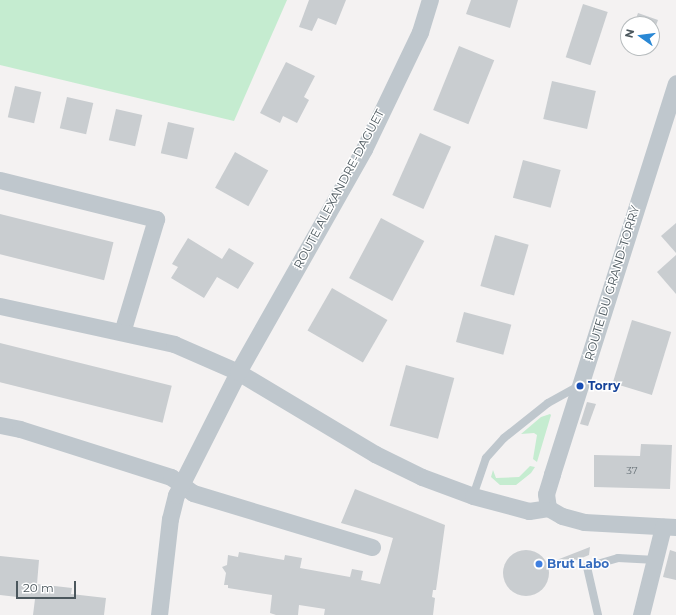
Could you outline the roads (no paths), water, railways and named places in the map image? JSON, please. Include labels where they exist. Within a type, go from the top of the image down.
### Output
[{"type":"street","name":"ROUTE ALEXANDRE-DAGUET","points":[[159,615],[170,520],[182,484],[238,372],[364,149],[420,32],[430,0]]},
{"type":"street","name":"ROUTE DU GRAND-TORRY","points":[[548,508],[546,494],[676,83]]},
{"type":"street","points":[[0,180],[156,219],[122,332]]},
{"type":"street","points":[[0,306],[174,344],[238,372],[375,454],[422,477],[473,496],[529,511],[548,508],[562,516],[584,522],[670,527],[656,560],[641,615]]},
{"type":"street","points":[[0,425],[20,429],[171,476],[193,493],[372,547]]},
{"type":"lane","points":[[473,496],[486,458],[504,438],[548,403],[580,386]]},
{"type":"lane","points":[[598,615],[587,567],[618,558],[656,560]]},
{"type":"place","name":"Torry","points":[[580,386]]},
{"type":"place","name":"Brut Labo","points":[[539,564]]}]
